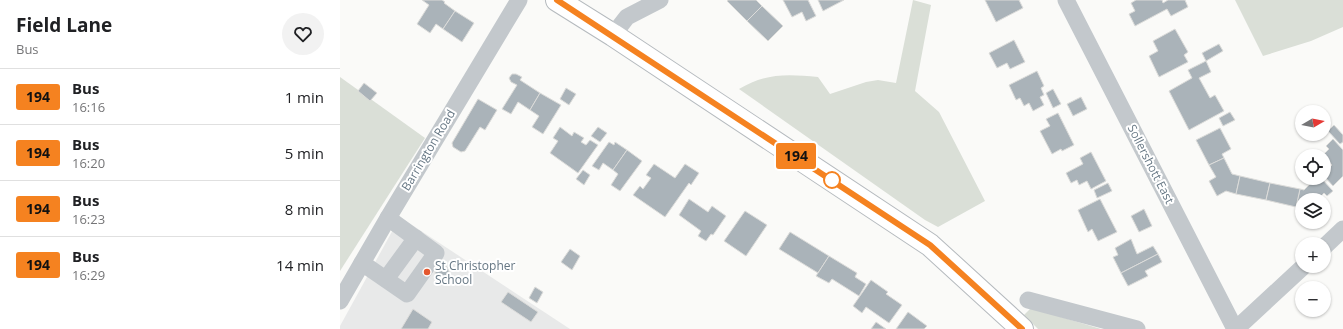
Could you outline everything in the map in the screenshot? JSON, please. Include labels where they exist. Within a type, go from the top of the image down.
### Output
[{"type":"main road","points":[[557,0],[930,245],[1022,329]]},
{"type":"street","name":"Barrington Road","points":[[340,301],[519,0]]},
{"type":"street","points":[[612,36],[627,17],[660,0]]},
{"type":"street","name":"Sollershott East","points":[[1066,0],[1236,329]]},
{"type":"street","points":[[362,263],[407,294],[436,253],[388,218]]},
{"type":"street","points":[[1331,240],[1343,229]]},
{"type":"street","points":[[386,279],[416,238]]},
{"type":"street","points":[[1236,329],[1296,273]]},
{"type":"street","points":[[1028,300],[1137,329]]},
{"type":"shaded area","points":[[913,0],[931,5],[915,91],[939,112],[985,201],[938,227],[925,220],[739,89],[768,77],[786,75],[818,77],[830,94],[866,82],[878,80],[896,83]]},
{"type":"shaded area","points":[[1235,0],[1343,0],[1343,27],[1311,41],[1263,56]]},
{"type":"shaded area","points":[[340,77],[425,138],[340,271]]},
{"type":"shaded area","name":"St Christopher School","points":[[400,217],[570,329],[340,329],[340,326]]},
{"type":"shaded area","points":[[1031,308],[1101,329],[1038,329],[1024,315]]},
{"type":"building","points":[[422,0],[442,0],[455,11],[443,29],[436,24],[430,33],[417,24],[429,5]]},
{"type":"building","points":[[756,0],[762,6],[747,21],[727,1]]},
{"type":"building","points":[[783,0],[808,0],[816,16],[806,21],[802,12],[792,17]]},
{"type":"building","points":[[818,0],[844,0],[823,11]]},
{"type":"building","points":[[985,0],[1019,0],[1023,8],[996,22]]},
{"type":"building","points":[[1136,0],[1162,0],[1163,3],[1168,0],[1185,0],[1188,7],[1171,16],[1167,9],[1135,26],[1129,14],[1135,11],[1131,3]]},
{"type":"building","points":[[762,6],[783,26],[768,41],[747,21]]},
{"type":"building","points":[[455,11],[474,23],[462,42],[443,29]]},
{"type":"building","points":[[1175,29],[1188,52],[1184,55],[1188,62],[1159,77],[1149,56],[1158,51],[1153,41]]},
{"type":"building","points":[[1014,40],[1025,62],[1010,69],[1007,63],[997,68],[989,53]]},
{"type":"building","points":[[1219,44],[1223,51],[1206,61],[1202,53]]},
{"type":"building","points":[[1206,61],[1211,72],[1199,78],[1210,98],[1215,95],[1224,111],[1189,130],[1169,91],[1192,78],[1188,70]]},
{"type":"building","points":[[1037,71],[1044,86],[1041,88],[1044,95],[1040,97],[1044,105],[1033,111],[1029,103],[1024,106],[1020,98],[1016,100],[1009,85]]},
{"type":"building","points":[[512,74],[522,77],[520,80],[540,93],[530,110],[518,102],[511,114],[502,109],[517,85],[511,82],[509,78]]},
{"type":"building","points":[[364,83],[377,93],[370,101],[358,91]]},
{"type":"building","points":[[566,88],[576,94],[569,105],[560,99]]},
{"type":"building","points":[[1053,89],[1061,104],[1053,108],[1046,93]]},
{"type":"building","points":[[540,93],[561,105],[543,134],[532,127],[539,116],[530,110]]},
{"type":"building","points":[[1081,97],[1087,109],[1073,116],[1067,104]]},
{"type":"building","points":[[478,99],[497,110],[485,130],[480,127],[465,151],[461,152],[453,147],[452,143]]},
{"type":"building","points":[[1230,112],[1235,120],[1223,126],[1219,118]]},
{"type":"building","points":[[1058,113],[1074,145],[1062,151],[1061,149],[1052,154],[1040,131],[1050,126],[1046,119]]},
{"type":"building","points":[[1334,125],[1343,135],[1343,142],[1340,144],[1331,134],[1331,128]]},
{"type":"building","points":[[560,127],[572,136],[574,132],[584,138],[581,142],[586,145],[590,140],[598,145],[578,173],[550,153],[558,141],[553,138]]},
{"type":"building","points":[[598,127],[607,133],[600,142],[591,136]]},
{"type":"building","points":[[1220,128],[1231,149],[1222,154],[1224,158],[1209,165],[1196,140]]},
{"type":"building","points":[[1333,139],[1343,150],[1343,176],[1333,186],[1331,184],[1331,149],[1326,146]]},
{"type":"building","points":[[609,142],[614,145],[615,142],[627,150],[613,170],[603,163],[599,170],[592,166]]},
{"type":"building","points":[[627,150],[642,161],[620,191],[611,185],[618,174],[613,170]]},
{"type":"building","points":[[1091,152],[1106,181],[1091,189],[1087,181],[1079,185],[1077,180],[1071,183],[1066,173],[1083,164],[1080,158]]},
{"type":"building","points":[[1224,158],[1232,174],[1240,176],[1236,194],[1226,191],[1217,196],[1209,181],[1216,177],[1209,165]]},
{"type":"building","points":[[654,164],[675,178],[685,164],[699,173],[691,185],[689,183],[665,217],[633,195],[640,186],[643,189],[651,178],[646,175]]},
{"type":"building","points":[[583,170],[590,175],[584,185],[576,179]]},
{"type":"building","points":[[1240,176],[1270,183],[1266,200],[1236,194]]},
{"type":"building","points":[[1108,183],[1112,191],[1097,198],[1094,190]]},
{"type":"building","points":[[1270,183],[1300,189],[1299,193],[1295,193],[1295,207],[1266,200]]},
{"type":"building","points":[[1309,185],[1327,185],[1333,191],[1331,193],[1299,193],[1300,189],[1304,190]]},
{"type":"building","points":[[689,199],[708,212],[712,206],[726,216],[713,235],[711,234],[706,241],[698,236],[701,231],[679,215]]},
{"type":"building","points":[[1100,199],[1117,232],[1098,241],[1092,229],[1088,232],[1078,210]]},
{"type":"building","points":[[1144,209],[1152,226],[1139,232],[1131,216]]},
{"type":"building","points":[[745,211],[767,225],[746,256],[724,241]]},
{"type":"building","points":[[790,232],[829,256],[818,273],[779,249]]},
{"type":"building","points":[[1131,239],[1137,254],[1153,246],[1158,254],[1121,273],[1113,257],[1118,255],[1115,248]]},
{"type":"building","points":[[570,249],[580,256],[572,270],[561,262]]},
{"type":"building","points":[[1158,254],[1162,262],[1145,271],[1148,276],[1128,286],[1121,273]]},
{"type":"building","points":[[829,256],[857,273],[855,277],[866,284],[859,296],[832,279],[829,283],[816,276]]},
{"type":"building","points":[[439,265],[445,265],[449,269],[449,275],[445,279],[439,279],[435,275],[435,269]]},
{"type":"building","points":[[871,280],[888,292],[886,294],[902,305],[889,323],[866,307],[862,313],[853,306]]},
{"type":"building","points":[[535,287],[543,292],[537,303],[529,298]]},
{"type":"building","points":[[508,292],[538,312],[531,322],[501,302]]},
{"type":"building","points":[[413,309],[432,322],[428,329],[401,329]]},
{"type":"building","points":[[908,312],[927,326],[924,329],[896,329]]},
{"type":"building","points":[[876,322],[886,329],[871,329]]},
{"type":"bus line","name":"194","points":[[557,0],[930,245],[1022,329]]},
{"type":"place","name":"St Christopher School","points":[[427,272]]}]
